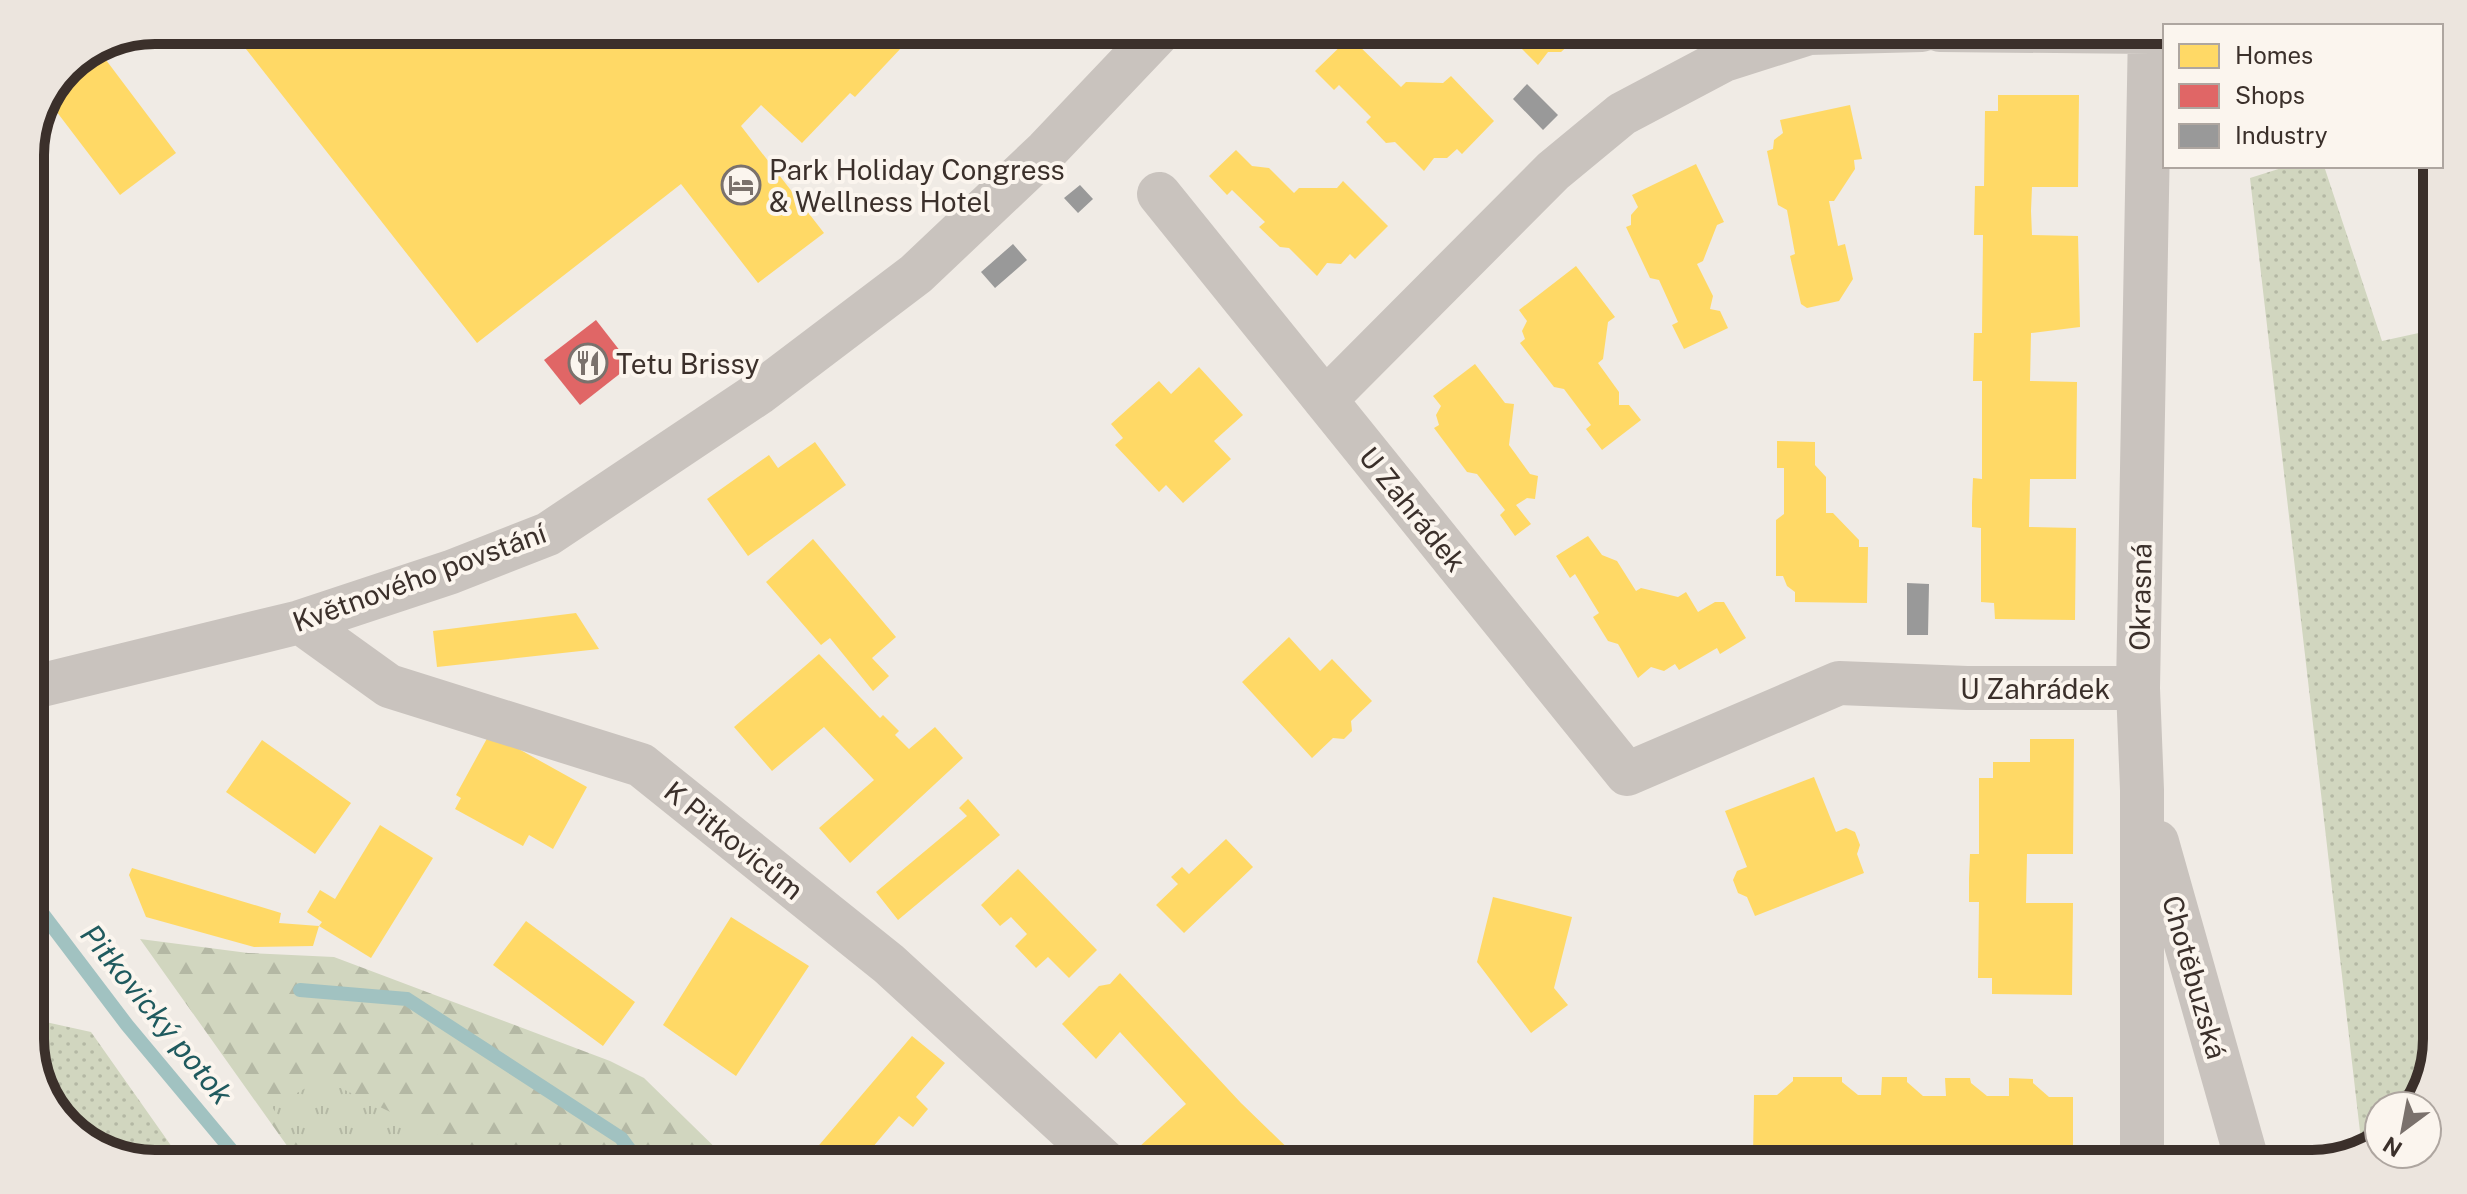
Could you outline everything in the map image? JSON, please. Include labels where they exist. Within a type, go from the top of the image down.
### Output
[{"type":"street","name":"Květnového povstání","points":[[44,685],[300,622],[451,572],[548,534],[759,393],[916,274],[1046,151],[1148,44]]},
{"type":"street","points":[[1159,194],[1325,400],[1553,171],[1622,114],[1724,60],[1774,44]]},
{"type":"street","name":"Okrasná","points":[[2142,1150],[2142,790],[2138,688],[2150,44]]},
{"type":"street","name":"U Zahrádek","points":[[1325,400],[1627,774],[1839,683],[1967,688],[2138,688]]},
{"type":"street","name":"K Pitkovicům","points":[[300,622],[389,686],[641,765],[889,964],[1092,1150]]},
{"type":"street","name":"Chotěbuzská","points":[[2142,790],[2244,1150]]},
{"type":"green space","points":[[2282,168],[2325,168],[2382,341],[2423,332],[2423,1039],[2421,1061],[2411,1090],[2363,1090],[2361,1139],[2250,178]]},
{"type":"green space","points":[[140,939],[248,953],[334,957],[610,1061],[644,1078],[718,1150],[290,1150]]},
{"type":"green space","points":[[44,1022],[91,1032],[174,1150],[140,1149],[106,1139],[82,1123],[63,1101],[46,1061]]},
{"type":"green space","points":[[322,1079],[469,1150],[301,1150],[272,1107]]},
{"type":"building: Homes","points":[[242,44],[905,44],[855,97],[850,93],[802,143],[761,105],[741,126],[824,233],[758,283],[681,184],[477,343]]},
{"type":"building: Homes","points":[[1343,44],[1357,44],[1401,87],[1406,82],[1443,83],[1451,76],[1494,121],[1462,154],[1457,149],[1447,158],[1434,158],[1424,171],[1395,142],[1386,143],[1366,122],[1371,117],[1339,85],[1334,90],[1315,71]]},
{"type":"building: Homes","points":[[1517,44],[1570,44],[1561,52],[1548,52],[1538,65]]},
{"type":"building: Homes","points":[[104,57],[176,153],[120,195],[54,108],[67,87],[82,71]]},
{"type":"building: Homes","points":[[1998,95],[2079,95],[2078,187],[2032,187],[2031,211],[2032,235],[2078,236],[2080,327],[2031,333],[2030,381],[2077,382],[2076,479],[2030,479],[2029,527],[2076,528],[2075,620],[1995,619],[1994,603],[1981,602],[1981,528],[1972,527],[1973,478],[1982,479],[1982,381],[1973,381],[1974,333],[1982,333],[1983,235],[1974,235],[1975,186],[1984,186],[1985,111],[1998,111]]},
{"type":"building: Homes","points":[[1850,105],[1862,159],[1854,160],[1855,169],[1834,201],[1829,201],[1838,246],[1845,244],[1853,279],[1839,301],[1807,308],[1801,304],[1790,256],[1795,254],[1787,210],[1778,205],[1767,151],[1773,149],[1774,140],[1783,133],[1780,120]]},
{"type":"building: Homes","points":[[1236,150],[1252,166],[1269,168],[1294,193],[1299,188],[1337,188],[1343,181],[1388,226],[1355,259],[1350,254],[1341,264],[1327,263],[1317,276],[1289,248],[1280,247],[1259,227],[1265,222],[1232,190],[1227,195],[1209,176]]},
{"type":"building: Homes","points":[[1696,164],[1724,222],[1717,225],[1703,261],[1697,264],[1713,296],[1710,309],[1720,311],[1728,328],[1684,349],[1672,325],[1678,322],[1659,280],[1650,278],[1626,227],[1631,225],[1631,215],[1638,207],[1632,195]]},
{"type":"building: Homes","points":[[1576,266],[1615,317],[1608,322],[1603,359],[1598,363],[1619,392],[1619,405],[1629,405],[1641,420],[1602,450],[1586,429],[1591,425],[1564,389],[1554,387],[1520,343],[1525,339],[1522,331],[1527,321],[1519,310]]},
{"type":"building: Homes","points":[[1475,364],[1505,403],[1514,404],[1509,445],[1530,474],[1538,476],[1535,499],[1527,498],[1516,505],[1531,524],[1515,536],[1500,515],[1505,510],[1477,474],[1467,472],[1434,428],[1439,425],[1436,415],[1441,406],[1433,396]]},
{"type":"building: Homes","points":[[1199,367],[1243,415],[1214,441],[1231,459],[1183,503],[1166,485],[1159,492],[1115,445],[1123,438],[1111,424],[1159,381],[1171,394]]},
{"type":"building: Homes","points":[[1777,441],[1815,442],[1815,465],[1826,477],[1826,513],[1833,513],[1859,540],[1859,547],[1868,547],[1867,603],[1795,602],[1795,592],[1787,586],[1783,576],[1776,576],[1776,520],[1784,514],[1784,468],[1777,468]]},
{"type":"building: Homes","points":[[815,442],[846,485],[748,556],[707,499],[769,455],[778,468]]},
{"type":"building: Homes","points":[[1588,536],[1602,555],[1617,561],[1636,591],[1641,588],[1678,597],[1686,592],[1698,612],[1715,602],[1724,602],[1746,638],[1720,654],[1717,648],[1679,670],[1675,664],[1664,671],[1651,667],[1638,678],[1618,644],[1608,641],[1593,617],[1599,613],[1575,574],[1570,578],[1556,556]]},
{"type":"building: Homes","points":[[813,539],[896,637],[872,658],[889,676],[873,691],[830,638],[821,645],[766,582]]},
{"type":"building: Homes","points":[[576,613],[599,649],[437,667],[433,631]]},
{"type":"building: Homes","points":[[1289,637],[1320,671],[1332,659],[1372,701],[1351,721],[1352,731],[1344,739],[1333,738],[1312,758],[1242,682]]},
{"type":"building: Homes","points":[[819,654],[880,718],[883,715],[899,731],[895,735],[909,749],[935,727],[963,758],[850,863],[819,828],[874,780],[824,727],[772,771],[734,727]]},
{"type":"building: Homes","points":[[490,733],[587,787],[553,849],[529,835],[523,846],[455,809],[461,798],[456,795]]},
{"type":"building: Homes","points":[[2030,739],[2074,739],[2073,854],[2027,854],[2026,903],[2073,903],[2072,995],[1992,994],[1992,978],[1978,978],[1979,902],[1969,902],[1969,878],[1970,854],[1979,854],[1979,778],[1993,778],[1993,762],[2030,762]]},
{"type":"building: Homes","points":[[262,740],[351,803],[315,854],[226,792]]},
{"type":"building: Homes","points":[[1814,777],[1836,832],[1846,828],[1855,832],[1860,845],[1857,854],[1864,873],[1755,916],[1747,897],[1738,893],[1733,880],[1737,871],[1747,867],[1725,811]]},
{"type":"building: Homes","points":[[968,799],[1000,835],[898,920],[876,892],[967,816],[959,808]]},
{"type":"building: Homes","points":[[380,825],[433,858],[371,958],[319,926],[322,922],[307,912],[320,890],[335,899]]},
{"type":"building: Homes","points":[[1226,839],[1253,867],[1184,933],[1156,905],[1178,884],[1171,877],[1182,867],[1189,874]]},
{"type":"building: Homes","points":[[132,868],[281,913],[279,923],[319,926],[313,946],[254,947],[146,917],[129,875]]},
{"type":"building: Homes","points":[[1018,869],[1097,950],[1069,978],[1048,957],[1036,968],[1015,946],[1027,934],[1011,917],[1000,926],[981,905]]},
{"type":"building: Homes","points":[[1493,897],[1572,917],[1554,988],[1568,1005],[1531,1033],[1477,962]]},
{"type":"building: Homes","points":[[731,917],[809,966],[736,1076],[663,1025]]},
{"type":"building: Homes","points":[[526,921],[635,1002],[603,1046],[493,965]]},
{"type":"building: Homes","points":[[1120,973],[1241,1103],[1290,1150],[1140,1150],[1138,1148],[1186,1104],[1120,1032],[1096,1059],[1062,1024],[1099,986],[1110,984]]},
{"type":"building: Homes","points":[[912,1036],[945,1063],[916,1097],[928,1109],[913,1127],[899,1116],[870,1150],[815,1150]]},
{"type":"building: Homes","points":[[1793,1077],[1842,1077],[1842,1082],[1858,1095],[1881,1095],[1882,1077],[1907,1077],[1907,1082],[1923,1096],[1946,1096],[1945,1078],[1970,1078],[1971,1083],[1987,1096],[2009,1096],[2009,1078],[2033,1079],[2033,1083],[2049,1097],[2073,1097],[2073,1150],[1753,1150],[1754,1095],[1777,1095],[1793,1081]]},
{"type":"building: Shops","name":"Tetu Brissy","points":[[596,320],[631,365],[580,405],[544,360]]},
{"type":"building: Industry","points":[[1527,84],[1558,115],[1543,130],[1513,99]]},
{"type":"building: Industry","points":[[1080,185],[1093,199],[1078,213],[1064,198]]},
{"type":"building: Industry","points":[[1013,244],[1027,260],[995,288],[981,272]]},
{"type":"building: Industry","points":[[1907,583],[1929,584],[1928,635],[1907,635]]},
{"type":"waterway","name":"Pitkovický potok","points":[[44,915],[127,1025],[231,1150]]},
{"type":"waterway","points":[[300,990],[407,999],[621,1138],[630,1150]]},
{"type":"place","name":"Park Holiday Congress & Wellness Hotel","points":[[741,185]]},
{"type":"place","name":"Tetu Brissy","points":[[588,363]]}]
